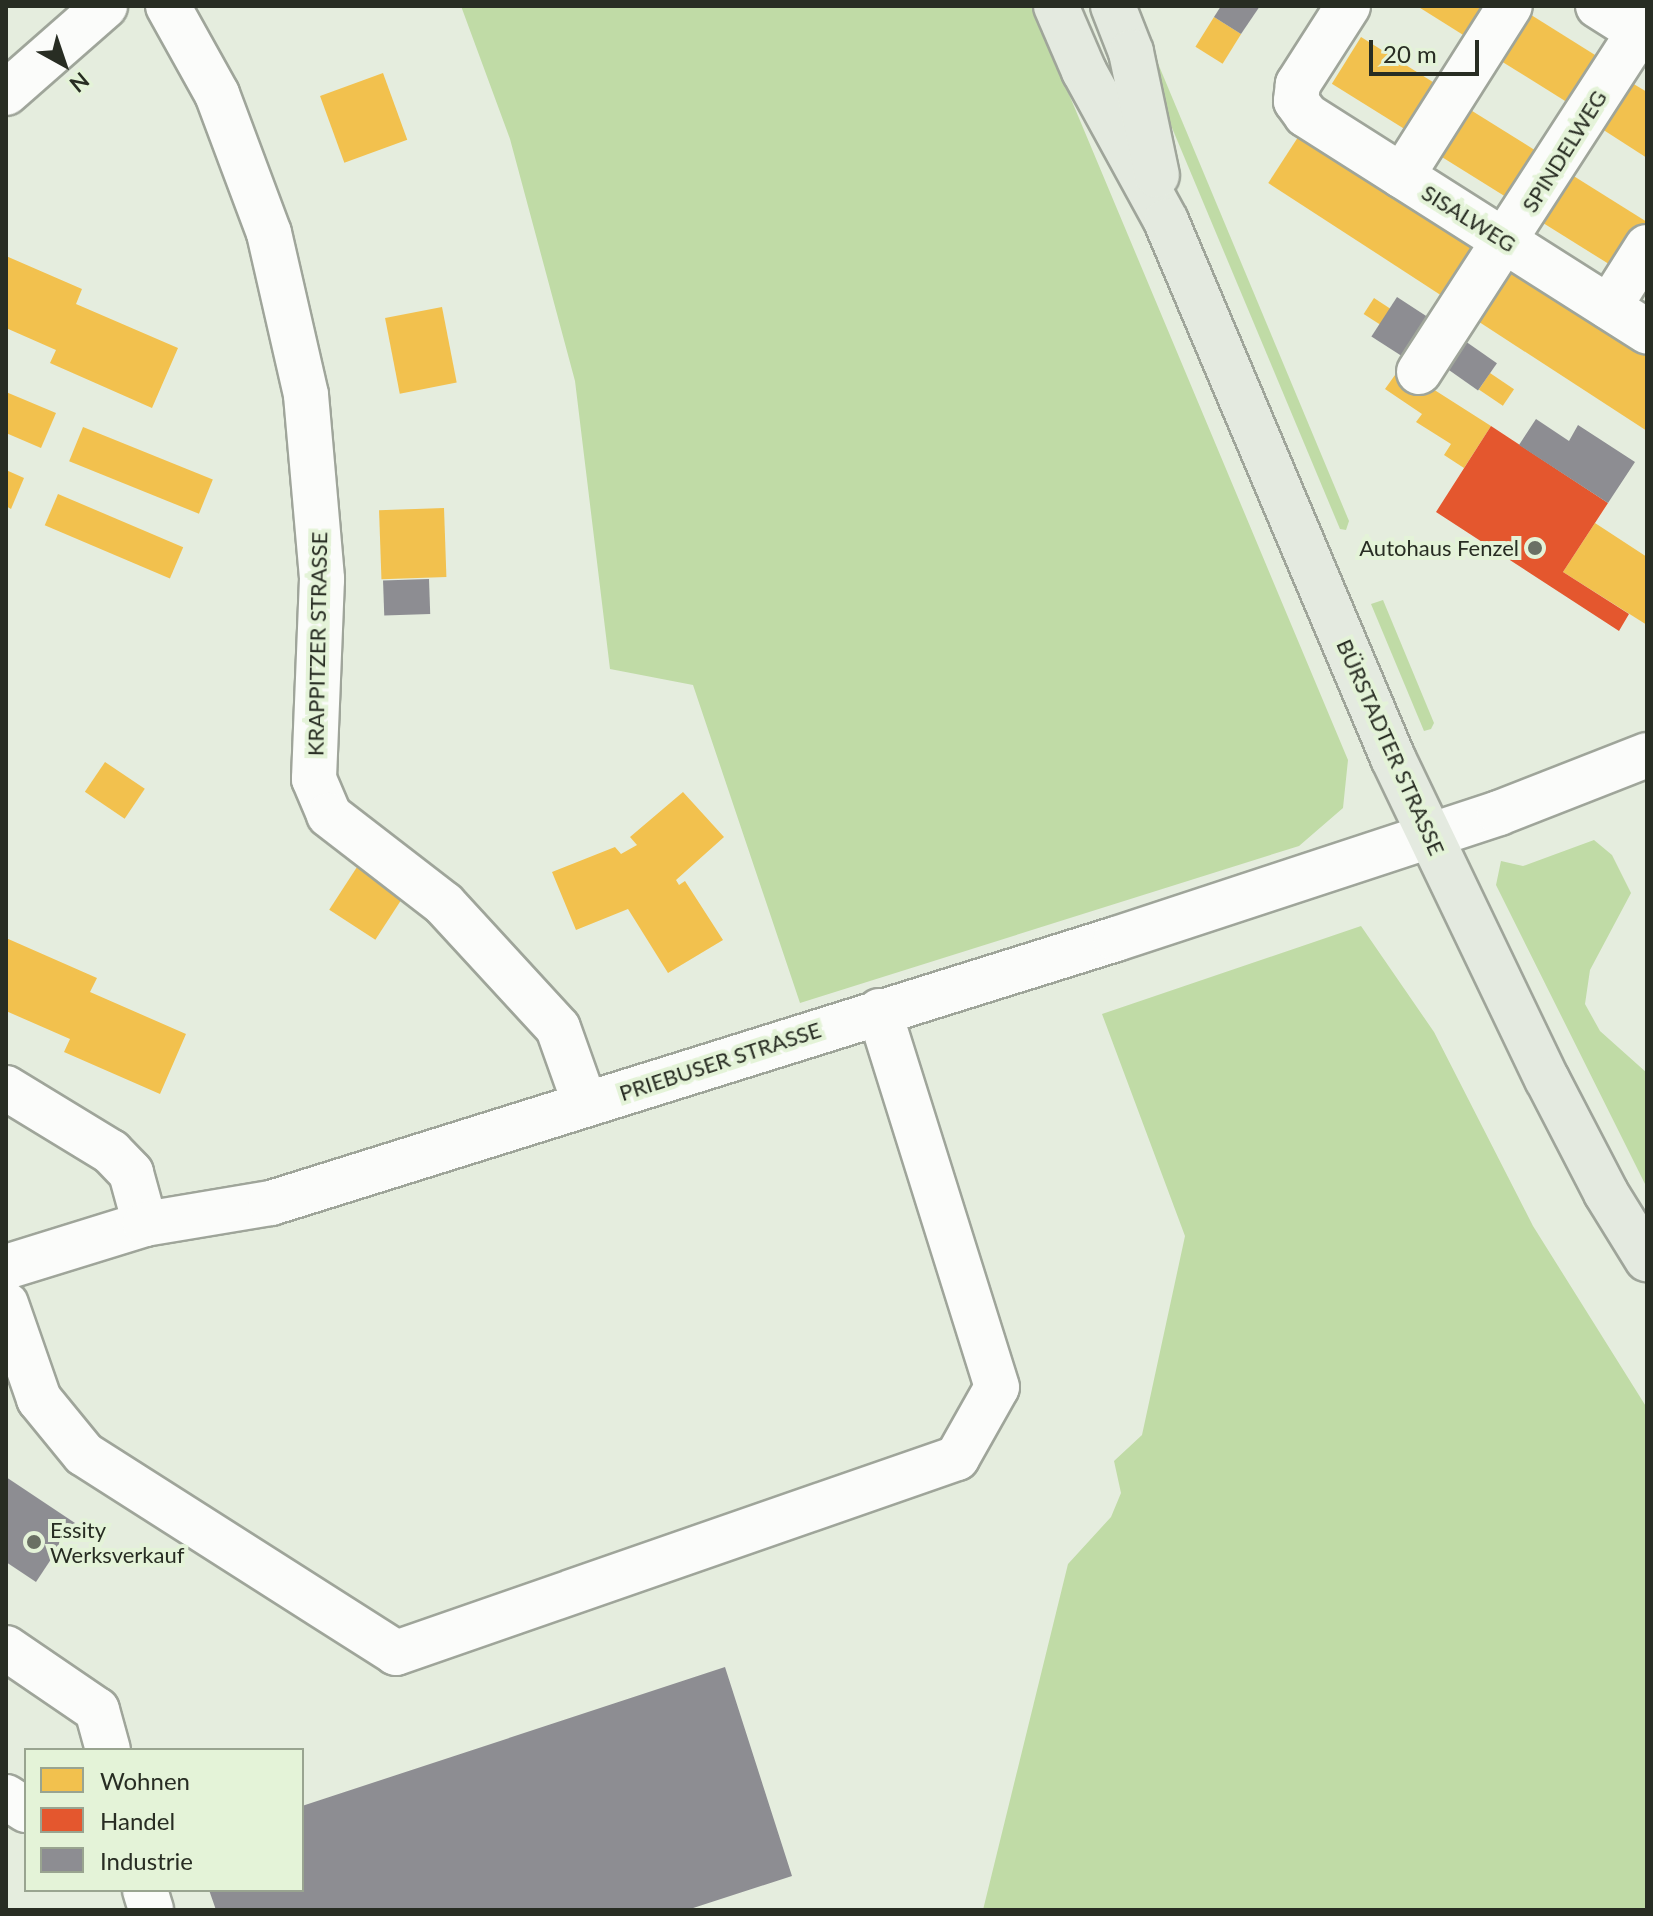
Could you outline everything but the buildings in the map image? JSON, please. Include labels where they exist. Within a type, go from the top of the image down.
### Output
[{"type":"main road","name":"BÜRSTADTER STRASSE","points":[[1056,6],[1084,71],[1166,221],[1430,836],[1547,1079],[1606,1193],[1647,1259]]},
{"type":"main road","name":"BÜRSTADTER STRASSE","points":[[1113,6],[1131,52],[1166,221]]},
{"type":"street","points":[[6,93],[105,6]]},
{"type":"street","name":"KRAPPITZER STRASSE","points":[[168,6],[217,94],[269,233],[306,395],[322,579],[314,779],[329,815],[444,904],[558,1028],[585,1104]]},
{"type":"street","name":"SISALWEG","points":[[1348,6],[1298,84],[1296,101],[1306,115],[1647,331]]},
{"type":"street","points":[[1402,176],[1510,6]]},
{"type":"street","points":[[1598,6],[1644,30]]},
{"type":"street","name":"SPINDELWEG","points":[[1419,372],[1644,30]]},
{"type":"street","points":[[1609,307],[1647,247]]},
{"type":"street","name":"PRIEBUSER STRASSE","points":[[6,1267],[145,1224],[271,1203],[1430,836],[1647,755]]},
{"type":"street","points":[[6,1304],[39,1399],[84,1454],[396,1653],[957,1458],[997,1387],[879,1011]]},
{"type":"street","points":[[6,1088],[111,1152],[131,1173],[145,1224]]},
{"type":"street","points":[[6,1648],[97,1710],[107,1748]]},
{"type":"street","points":[[6,1797],[24,1809]]},
{"type":"green space","points":[[461,6],[1032,6],[1348,760],[1343,808],[1299,846],[800,1003],[693,685],[610,669],[575,381],[510,139]]},
{"type":"green space","points":[[1121,6],[1134,6],[1349,521],[1346,530],[1340,529]]},
{"type":"green space","points":[[1383,600],[1434,723],[1431,729],[1424,731],[1371,604]]},
{"type":"green space","points":[[1594,840],[1612,855],[1631,893],[1590,970],[1585,1004],[1600,1031],[1647,1073],[1647,1188],[1496,885],[1501,861],[1523,866]]},
{"type":"green space","points":[[1361,926],[1434,1032],[1533,1226],[1647,1408],[1647,1910],[983,1910],[1068,1564],[1111,1517],[1121,1493],[1114,1461],[1142,1435],[1185,1236],[1102,1014]]},
{"type":"place","name":"Autohaus Fenzel","points":[[1535,548]]},
{"type":"place","name":"Essity Werksverkauf","points":[[34,1542]]}]
